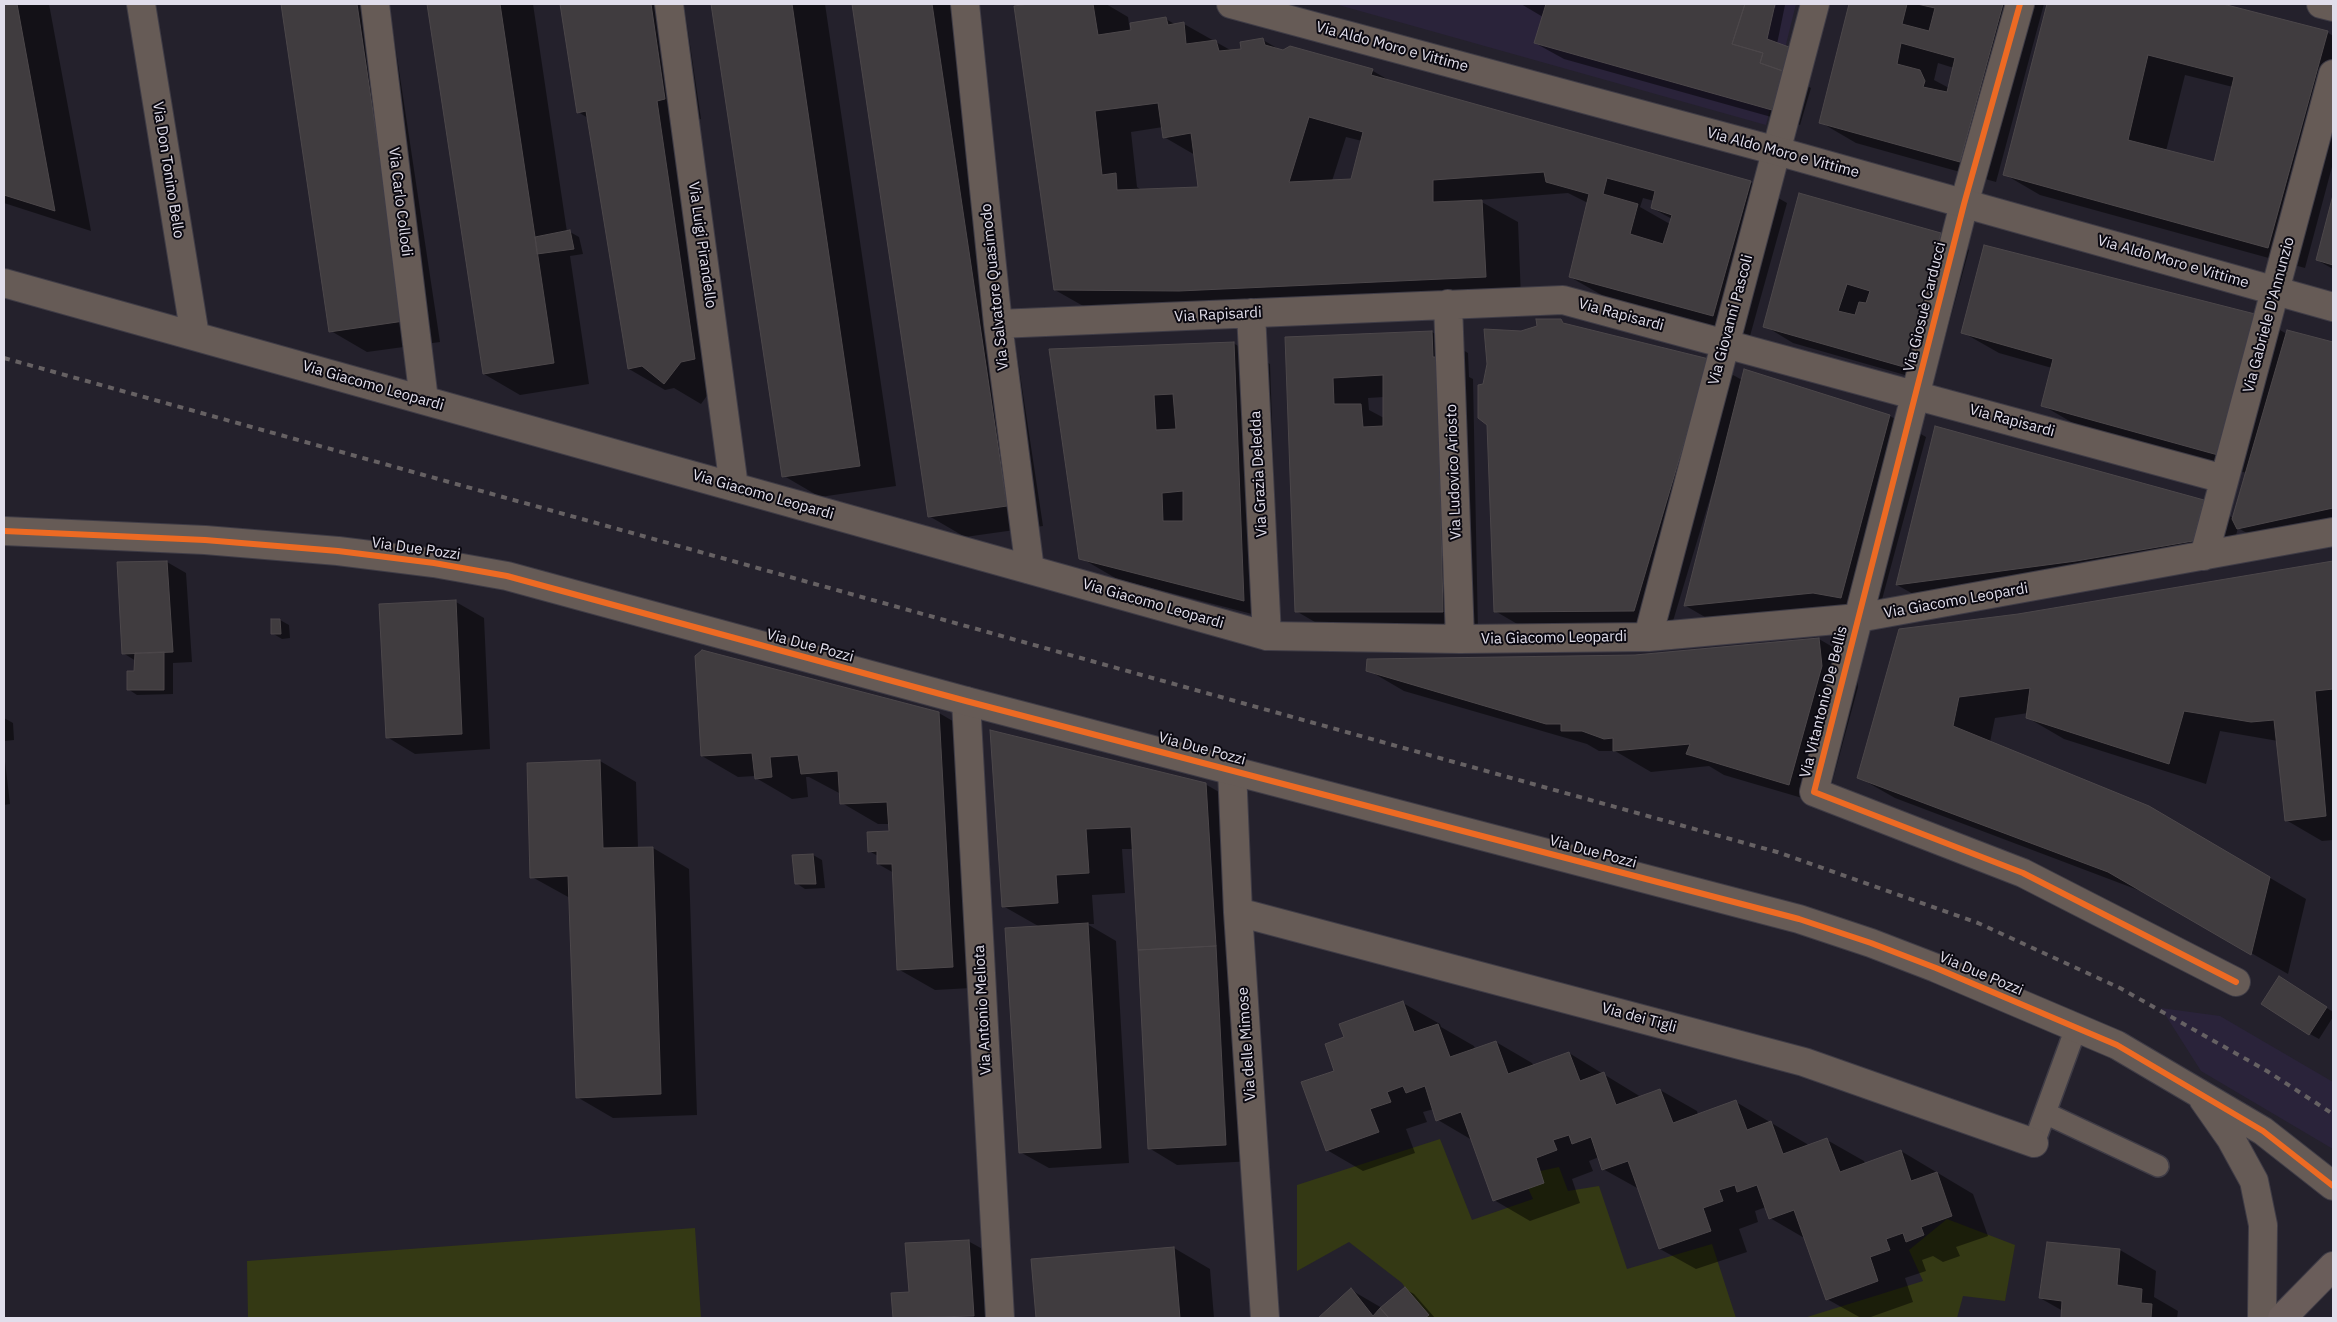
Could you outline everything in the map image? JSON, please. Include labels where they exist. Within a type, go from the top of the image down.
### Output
[{"type":"main road","points":[[2282,1318],[2333,1266]]},
{"type":"street","name":"Via Don Tonino Bello","points":[[141,4],[195,336]]},
{"type":"street","name":"Via Carlo Collodi","points":[[375,4],[424,400]]},
{"type":"street","name":"Via Luigi Pirandello","points":[[670,4],[734,487]]},
{"type":"street","name":"Via Salvatore Quasimodo","points":[[965,4],[998,324],[1030,570]]},
{"type":"street","name":"Via Aldo Moro e Vittime","points":[[1231,4],[1777,151],[2333,307]]},
{"type":"street","name":"Via Giovanni Pascoli","points":[[1648,637],[1724,343],[1815,4]]},
{"type":"street","name":"Via Giosuè Carducci","points":[[1858,618],[1964,204],[2020,4]]},
{"type":"street","points":[[2321,4],[2333,7]]},
{"type":"street","name":"Via Gabriele D'Annunzio","points":[[2204,556],[2333,74]]},
{"type":"street","name":"Via Giacomo Leopardi","points":[[4,283],[1267,636],[1460,639],[1648,637],[1858,618],[2333,532]]},
{"type":"street","name":"Via Rapisardi","points":[[998,324],[1563,300],[2224,479]]},
{"type":"street","name":"Via Ludovico Ariosto","points":[[1448,304],[1460,639]]},
{"type":"street","name":"Via Grazia Deledda","points":[[1251,313],[1267,636]]},
{"type":"street","name":"Via Due Pozzi","points":[[4,531],[61,532],[206,540],[338,551],[506,576],[966,701],[1232,769],[1799,919],[1926,964],[2117,1045],[2263,1131],[2333,1186]]},
{"type":"street","name":"Via Vitantonio De Bellis","points":[[1858,618],[1814,792],[2023,873],[2236,982]]},
{"type":"street","name":"Via Antonio Meliota","points":[[966,701],[1000,1318]]},
{"type":"street","name":"Via delle Mimose","points":[[1232,769],[1238,912],[1265,1318]]},
{"type":"street","name":"Via dei Tigli","points":[[1238,912],[1804,1062],[2034,1143]]},
{"type":"street","name":"Via Due Pozzi","points":[[2198,1091],[2231,1139],[2254,1181],[2263,1225],[2262,1318]]},
{"type":"lane","points":[[2034,1143],[2076,1028]]},
{"type":"lane","points":[[2045,1113],[2158,1166]]},
{"type":"shaded area","points":[[1335,4],[1796,4],[1766,125]]},
{"type":"shaded area","points":[[2161,1008],[2220,1016],[2333,1082],[2333,1149],[2201,1071]]},
{"type":"green space","points":[[1440,1139],[1472,1220],[1533,1199],[1522,1175],[1559,1167],[1568,1191],[1599,1186],[1627,1269],[1712,1244],[1736,1318],[1426,1318],[1402,1283],[1349,1242],[1297,1271],[1297,1185]]},
{"type":"green space","points":[[1947,1219],[2015,1245],[2005,1301],[1963,1296],[1957,1318],[1804,1318],[1923,1281],[1909,1250]]},
{"type":"green space","points":[[695,1228],[701,1318],[248,1318],[247,1261]]},
{"type":"building","points":[[4,4],[17,4],[55,211],[4,195]]},
{"type":"building","points":[[281,4],[357,4],[404,321],[329,332]]},
{"type":"building","points":[[427,4],[500,4],[554,363],[483,374]]},
{"type":"building","points":[[560,4],[651,4],[665,99],[657,101],[695,359],[681,362],[664,384],[642,366],[628,369],[586,111],[577,113]]},
{"type":"building","points":[[711,4],[792,4],[860,466],[782,477]]},
{"type":"building","points":[[852,4],[932,4],[1007,506],[928,517]]},
{"type":"building","points":[[1029,4],[1093,4],[1098,35],[1131,30],[1130,23],[1166,17],[1168,25],[1184,22],[1186,44],[1216,40],[1219,51],[1241,49],[1240,42],[1263,38],[1265,45],[1283,50],[1290,46],[1373,69],[1371,75],[1751,181],[1713,316],[1569,277],[1589,194],[1546,182],[1544,172],[1433,180],[1433,202],[1482,200],[1486,277],[1179,291],[1054,290],[1014,6]],"holes":[[[1158,103],[1163,138],[1191,133],[1198,187],[1117,190],[1116,173],[1102,175],[1095,111]],[[1309,117],[1363,132],[1351,179],[1289,182]],[[1607,178],[1655,191],[1651,208],[1672,215],[1663,244],[1630,234],[1638,204],[1603,194]]]},
{"type":"building","points":[[1546,4],[1745,4],[1732,44],[1763,53],[1760,63],[1783,71],[1772,110],[1534,43]]},
{"type":"building","points":[[1745,4],[1775,4],[1767,39],[1789,47],[1783,71],[1760,63],[1763,53],[1732,44]]},
{"type":"building","points":[[1849,4],[1907,4],[1902,24],[1929,31],[1935,8],[1917,4],[2003,4],[1960,162],[1819,123]],"holes":[[[1901,43],[1955,58],[1947,92],[1923,87],[1925,81],[1920,70],[1897,64]]]},
{"type":"building","points":[[2047,4],[2223,4],[2328,31],[2268,248],[2003,175]],"holes":[[[2148,55],[2234,77],[2214,162],[2128,140]]]},
{"type":"building","points":[[1799,193],[1941,233],[1904,367],[1763,327]],"holes":[[[1847,284],[1870,291],[1866,303],[1859,302],[1855,315],[1838,311]]]},
{"type":"building","points":[[2333,195],[2333,265],[2316,260]]},
{"type":"building","points":[[570,230],[574,249],[537,254],[535,237]]},
{"type":"building","points":[[1984,245],[2255,314],[2218,455],[2041,406],[2053,359],[1961,333]]},
{"type":"building","points":[[1536,319],[1561,319],[1563,323],[1709,359],[1634,611],[1494,612],[1487,425],[1478,418],[1478,385],[1483,384],[1487,364],[1484,329],[1521,331],[1537,326]]},
{"type":"building","points":[[2287,330],[2333,342],[2333,508],[2237,529],[2232,519]]},
{"type":"building","points":[[1432,331],[1433,357],[1437,357],[1443,612],[1295,612],[1285,337]],"holes":[[[1383,375],[1383,426],[1363,427],[1361,404],[1334,404],[1333,378]]]},
{"type":"building","points":[[1234,342],[1244,601],[1079,559],[1049,349]],"holes":[[[1173,394],[1176,429],[1156,430],[1154,395]],[[1183,491],[1183,521],[1163,521],[1162,493]]]},
{"type":"building","points":[[1744,369],[1890,415],[1841,598],[1813,593],[1684,606]]},
{"type":"building","points":[[1935,426],[2204,500],[2193,541],[2076,561],[1896,585]]},
{"type":"building","points":[[167,561],[173,652],[122,654],[117,562]]},
{"type":"building","points":[[2333,561],[2333,689],[2315,691],[2326,816],[2285,821],[2274,720],[2251,722],[2184,711],[2169,764],[2026,718],[2030,688],[1959,697],[1953,726],[2149,806],[2270,877],[2251,955],[2108,872],[1857,778],[1899,629],[2018,614]]},
{"type":"building","points":[[456,600],[462,734],[386,738],[379,604]]},
{"type":"building","points":[[271,619],[280,619],[281,634],[271,634]]},
{"type":"building","points":[[1819,638],[1822,666],[1789,785],[1686,754],[1690,744],[1613,751],[1613,738],[1604,739],[1582,731],[1561,731],[1561,724],[1546,724],[1366,671],[1367,659],[1635,655]]},
{"type":"building","points":[[702,650],[939,712],[953,967],[897,970],[892,864],[877,864],[877,851],[868,852],[867,832],[889,831],[887,802],[840,804],[838,771],[801,774],[798,755],[770,757],[772,777],[755,779],[752,753],[701,756],[695,656]]},
{"type":"building","points":[[164,652],[164,690],[127,690],[127,671],[134,671],[135,653]]},
{"type":"building","points":[[990,730],[1206,783],[1216,946],[1138,950],[1131,827],[1086,829],[1089,873],[1056,875],[1058,903],[1002,907]]},
{"type":"building","points":[[600,760],[603,848],[653,847],[661,1094],[576,1098],[568,876],[530,878],[527,763]]},
{"type":"building","points":[[813,854],[816,884],[795,884],[792,855]]},
{"type":"building","points":[[1088,923],[1101,1148],[1019,1153],[1005,928]]},
{"type":"building","points":[[1216,946],[1226,1145],[1148,1149],[1138,950]]},
{"type":"building","points":[[2279,976],[2327,1007],[2309,1035],[2261,1004]]},
{"type":"building","points":[[1403,1001],[1414,1032],[1438,1024],[1450,1057],[1496,1041],[1508,1074],[1569,1052],[1580,1081],[1604,1072],[1616,1105],[1660,1089],[1673,1123],[1736,1100],[1747,1130],[1771,1121],[1783,1154],[1827,1138],[1840,1172],[1901,1150],[1911,1181],[1937,1172],[1952,1216],[1921,1227],[1924,1235],[1906,1242],[1903,1233],[1886,1239],[1890,1250],[1870,1257],[1878,1281],[1826,1300],[1794,1210],[1769,1219],[1757,1185],[1737,1192],[1735,1185],[1719,1190],[1723,1201],[1703,1208],[1711,1231],[1659,1249],[1628,1161],[1602,1170],[1591,1137],[1572,1144],[1569,1135],[1553,1140],[1557,1150],[1536,1158],[1544,1183],[1493,1201],[1461,1112],[1436,1121],[1425,1086],[1406,1093],[1403,1086],[1387,1092],[1391,1102],[1370,1109],[1379,1132],[1326,1151],[1301,1082],[1334,1071],[1325,1044],[1344,1037],[1339,1024]]},
{"type":"building","points":[[969,1240],[974,1316],[893,1318],[891,1293],[909,1292],[905,1243]]},
{"type":"building","points":[[2047,1242],[2120,1249],[2117,1285],[2142,1289],[2141,1303],[2152,1304],[2151,1318],[2061,1318],[2062,1301],[2039,1298]]},
{"type":"building","points":[[1174,1247],[1180,1318],[1036,1318],[1031,1259]]},
{"type":"building","points":[[1405,1287],[1429,1315],[1425,1318],[1389,1318],[1380,1308]]},
{"type":"building","points":[[1351,1288],[1373,1316],[1380,1308],[1389,1318],[1318,1318]]},
{"type":"railway","points":[[4,358],[1777,852],[1978,923],[2120,988],[2267,1071],[2333,1114]]},
{"type":"cycle path","points":[[2020,4],[1964,204],[1814,792],[2023,873],[2236,982]]},
{"type":"cycle path","points":[[4,531],[205,540],[338,551],[434,563],[507,576],[966,701],[1799,919],[1871,943],[1936,968],[2117,1045],[2263,1131],[2333,1186]]}]
